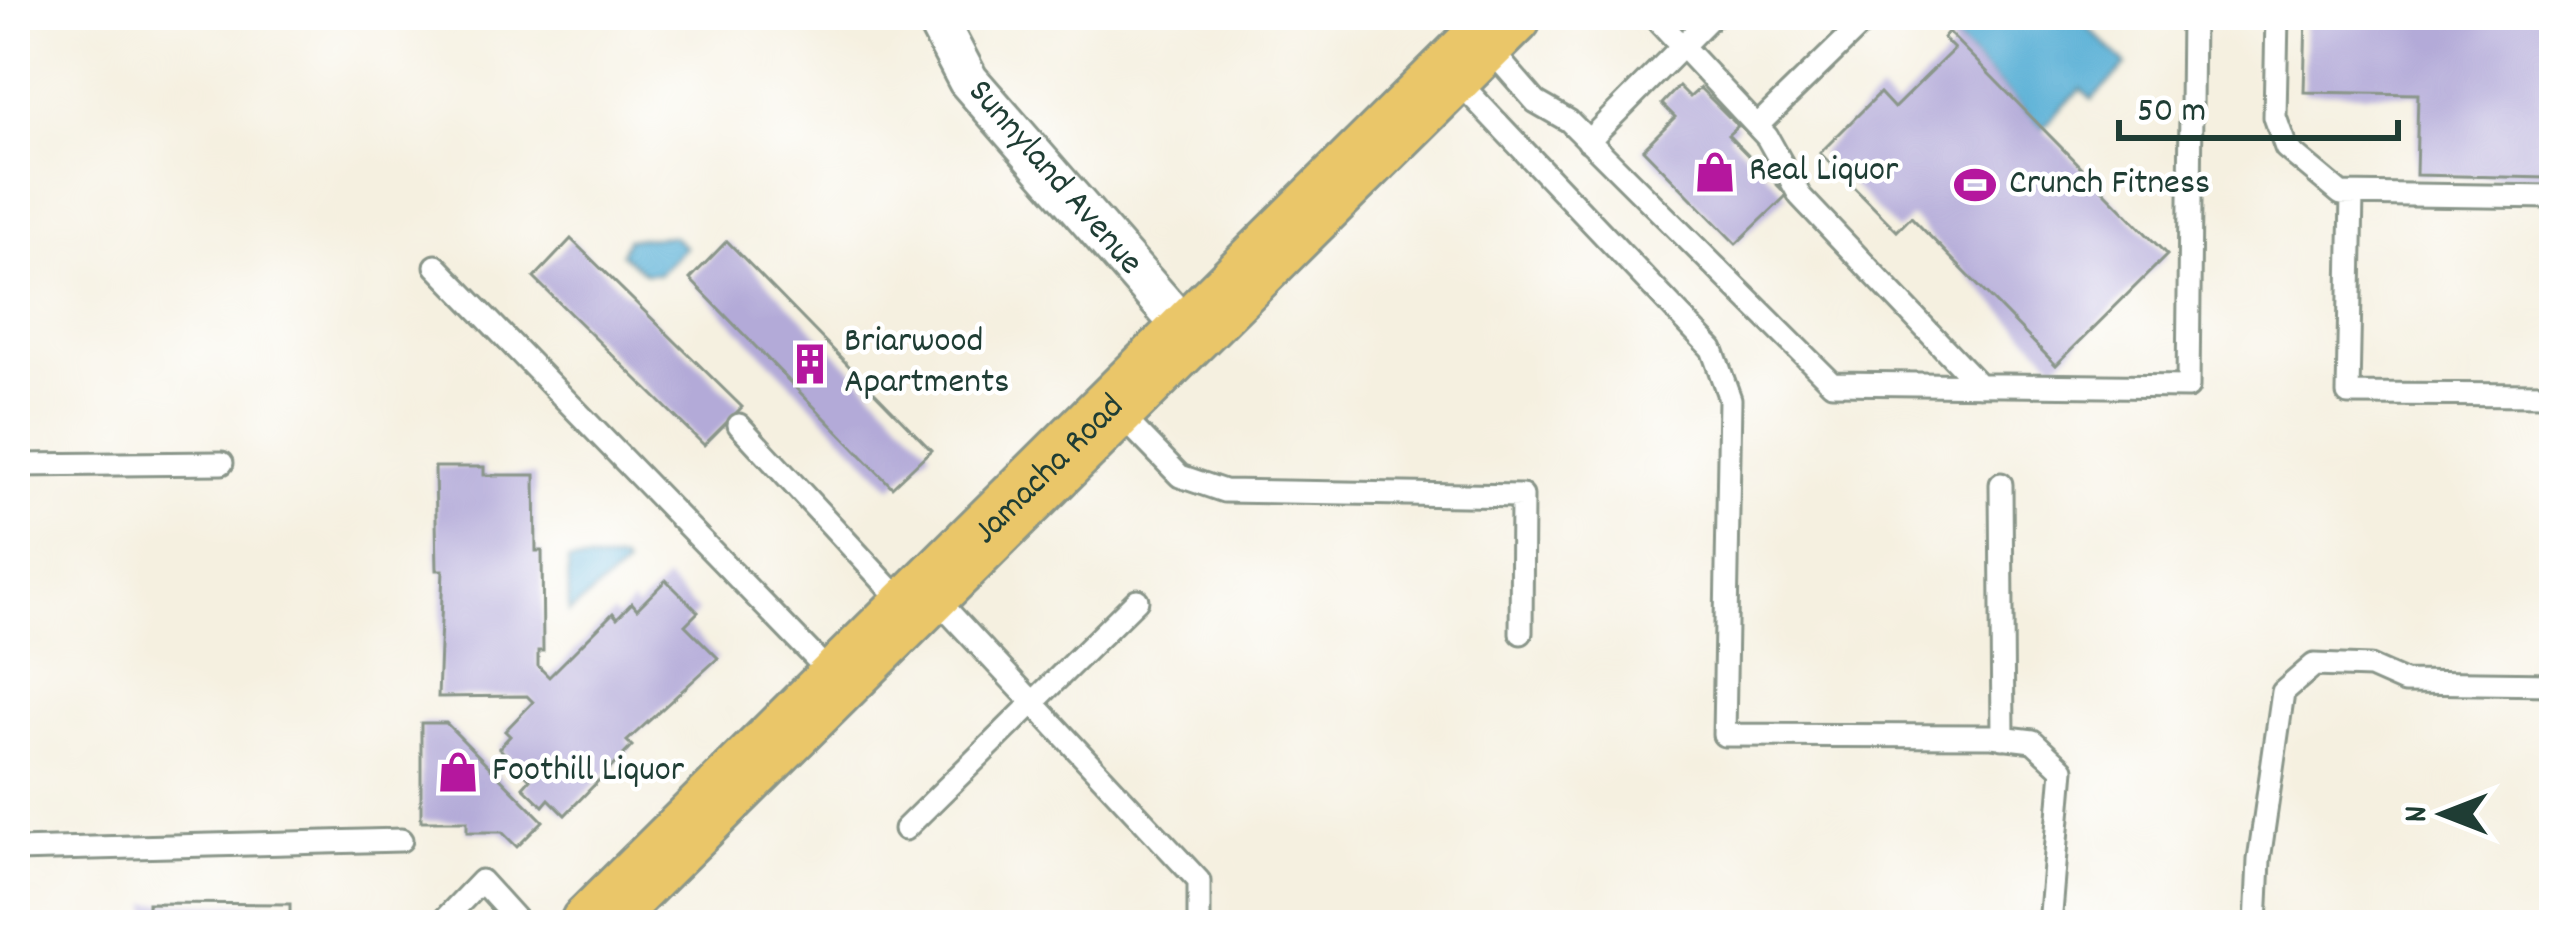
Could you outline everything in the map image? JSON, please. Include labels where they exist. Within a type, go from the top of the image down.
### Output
[{"type":"main road","name":"Jamacha Road","points":[[592,925],[1481,44]]},
{"type":"street","name":"Sunnyland Avenue","points":[[934,15],[968,80],[1190,335]]},
{"type":"lane","points":[[1653,15],[1757,126],[1800,196],[1979,385]]},
{"type":"lane","points":[[1588,140],[1713,15]]},
{"type":"lane","points":[[1757,126],[1870,15]]},
{"type":"lane","points":[[1481,44],[1536,102],[1588,140],[1832,383],[2188,387],[2192,15]]},
{"type":"lane","points":[[2277,15],[2275,117],[2286,148],[2341,194],[2554,197]]},
{"type":"lane","points":[[1481,44],[1712,350],[1730,399],[1724,735],[2033,741],[2062,769],[2050,925]]},
{"type":"lane","points":[[2351,195],[2348,394],[2554,395]]},
{"type":"lane","points":[[436,266],[838,682]]},
{"type":"lane","points":[[1114,409],[1180,476],[1224,491],[1522,496],[1522,633]]},
{"type":"lane","points":[[739,425],[920,601],[1033,702],[1199,881],[1199,925]]},
{"type":"lane","points":[[15,465],[222,463]]},
{"type":"lane","points":[[2000,484],[2003,738]]},
{"type":"lane","points":[[905,829],[1138,600]]},
{"type":"lane","points":[[2256,925],[2259,860],[2283,692],[2314,665],[2370,667],[2404,682],[2554,684]]},
{"type":"lane","points":[[15,850],[400,840]]},
{"type":"lane","points":[[440,925],[481,881],[521,925]]},
{"type":"water","points":[[1966,15],[2076,15],[2126,65],[2092,100],[2081,89],[2042,128],[1948,32]]},
{"type":"water","points":[[672,236],[685,247],[658,274],[645,273],[621,254],[627,239]]},
{"type":"water","points":[[568,561],[622,561],[625,567],[569,613]]},
{"type":"building","points":[[2306,15],[2554,15],[2548,178],[2416,175],[2418,94],[2304,92]]},
{"type":"building","name":"Crunch Fitness","points":[[1948,32],[2167,255],[2056,365],[1911,217],[1897,231],[1820,153],[1880,93],[1894,108],[1954,49],[1943,38]]},
{"type":"building","name":"Real Liquor","points":[[1679,86],[1690,97],[1700,88],[1738,126],[1728,135],[1787,195],[1736,244],[1643,149],[1675,117],[1662,104]]},
{"type":"building","name":"Briarwood Apartments","points":[[571,239],[742,407],[704,445],[534,278]]},
{"type":"building","name":"Briarwood Apartments","points":[[727,241],[931,450],[892,487],[690,279]]},
{"type":"building","points":[[435,467],[484,467],[484,475],[535,475],[536,551],[542,551],[543,651],[538,651],[538,666],[549,677],[613,613],[617,618],[632,603],[637,609],[666,580],[698,612],[685,625],[718,658],[627,741],[632,746],[565,815],[549,799],[543,806],[523,787],[530,779],[499,748],[510,736],[505,731],[533,702],[527,696],[438,697],[443,570],[437,570]]},
{"type":"building","name":"Foothill Liquor","points":[[421,723],[446,723],[543,821],[517,847],[502,832],[467,832],[467,821],[421,821]]},
{"type":"building","points":[[148,903],[290,904],[290,925],[148,925]]},
{"type":"place","name":"Real Liquor","points":[[1715,172]]},
{"type":"place","name":"Crunch Fitness","points":[[1975,185]]},
{"type":"place","name":"Briarwood Apartments","points":[[810,364]]},
{"type":"place","name":"Foothill Liquor","points":[[458,772]]}]
